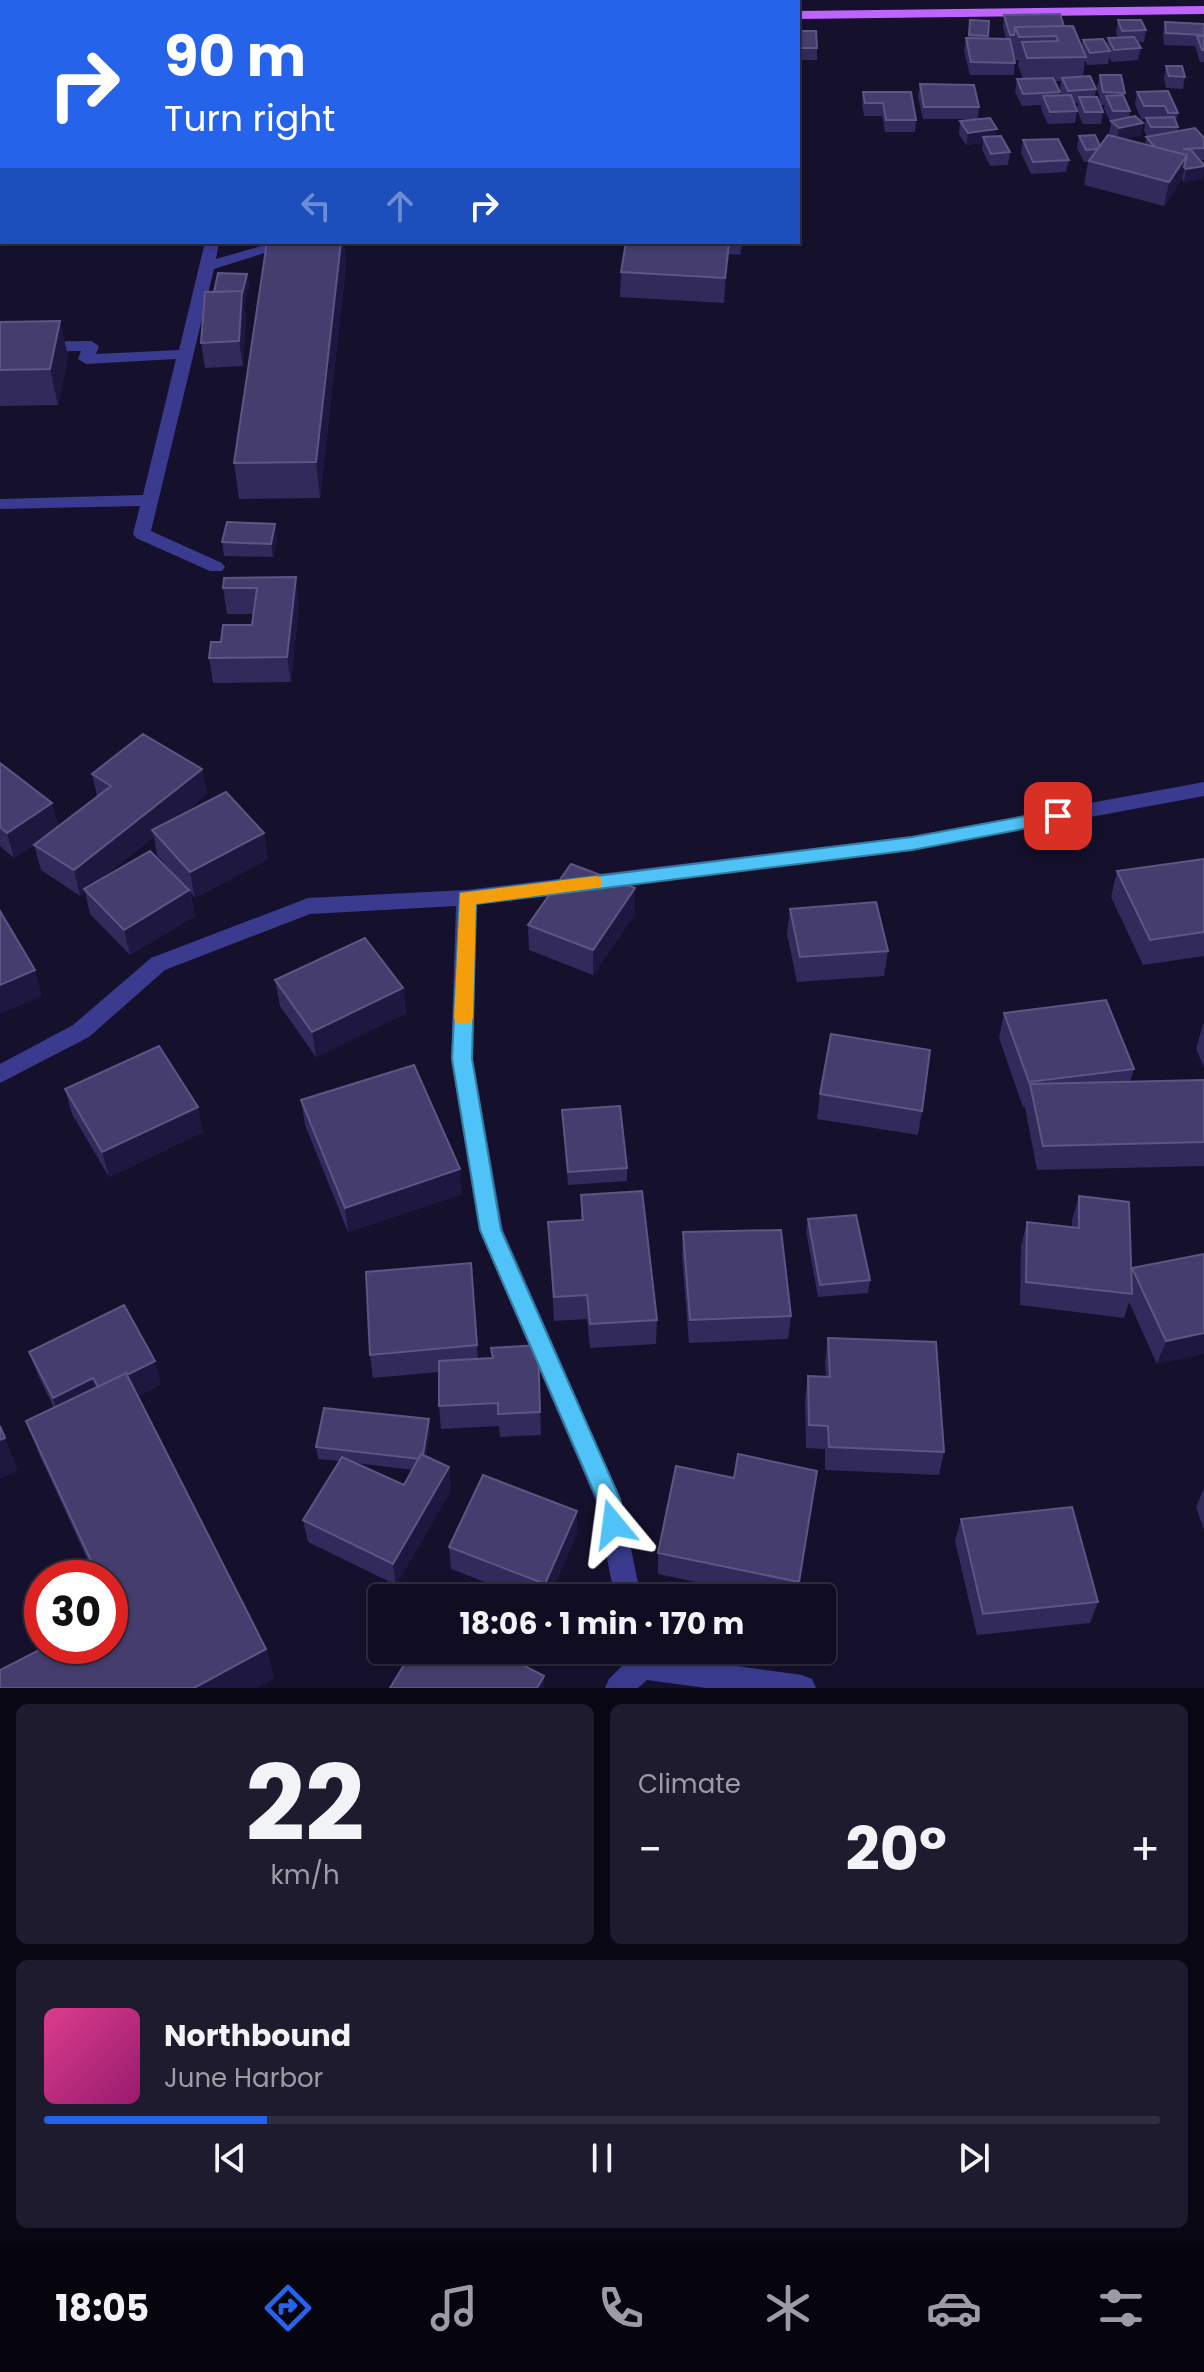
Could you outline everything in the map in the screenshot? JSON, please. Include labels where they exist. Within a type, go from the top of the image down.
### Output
[{"type":"main road","points":[[800,15],[953,10],[1204,10]]},
{"type":"street","points":[[212,244],[142,534],[216,567]]},
{"type":"street","points":[[207,266],[285,244]]},
{"type":"street","points":[[0,347],[91,346],[86,359],[186,354]]},
{"type":"street","points":[[0,504],[150,500]]},
{"type":"street","points":[[0,1074],[81,1031],[158,964],[308,906],[466,898],[912,843],[1204,789]]},
{"type":"street","points":[[466,898],[462,1059],[491,1230],[608,1499],[625,1584]]},
{"type":"street","points":[[619,1688],[636,1664]]},
{"type":"street","points":[[672,1664],[802,1688]]},
{"type":"building","points":[[1060,14],[1064,26],[1015,27],[1014,35],[1010,35],[1004,15]]},
{"type":"building","points":[[970,20],[989,21],[988,36],[969,35]]},
{"type":"building","points":[[1118,20],[1141,20],[1146,30],[1122,31]]},
{"type":"building","points":[[1165,22],[1204,24],[1204,35],[1166,33]]},
{"type":"building","points":[[1073,26],[1086,57],[1027,58],[1022,42],[1058,41],[1056,36],[1019,37],[1015,27]]},
{"type":"building","points":[[800,31],[816,31],[817,48],[800,48]]},
{"type":"building","points":[[1197,36],[1204,36],[1204,50],[1202,50]]},
{"type":"building","points":[[1134,37],[1141,48],[1114,50],[1108,38]]},
{"type":"building","points":[[966,38],[1010,39],[1015,63],[971,62]]},
{"type":"building","points":[[1103,39],[1110,51],[1090,53],[1083,40]]},
{"type":"building","points":[[1166,66],[1182,66],[1185,77],[1169,76]]},
{"type":"building","points":[[1100,75],[1121,75],[1125,93],[1103,92]]},
{"type":"building","points":[[1090,76],[1096,89],[1068,91],[1062,78]]},
{"type":"building","points":[[1053,78],[1060,92],[1023,94],[1017,79]]},
{"type":"building","points":[[920,84],[974,85],[979,107],[924,107]]},
{"type":"building","points":[[1168,91],[1178,113],[1168,113],[1165,106],[1144,106],[1137,92]]},
{"type":"building","points":[[863,92],[911,92],[916,120],[886,120],[883,103],[865,103]]},
{"type":"building","points":[[1071,95],[1077,111],[1050,112],[1043,96]]},
{"type":"building","points":[[1123,95],[1130,111],[1113,111],[1106,96]]},
{"type":"building","points":[[1079,97],[1097,97],[1103,112],[1085,112]]},
{"type":"building","points":[[1135,116],[1143,123],[1119,128],[1111,121]]},
{"type":"building","points":[[1174,117],[1178,127],[1151,127],[1146,118]]},
{"type":"building","points":[[990,118],[997,129],[968,133],[960,121]]},
{"type":"building","points":[[1195,128],[1204,138],[1204,148],[1183,149],[1191,150],[1204,166],[1186,169],[1187,155],[1155,147],[1146,137]]},
{"type":"building","points":[[1095,135],[1100,146],[1086,150],[1079,136]]},
{"type":"building","points":[[1108,135],[1187,155],[1169,182],[1089,161]]},
{"type":"building","points":[[1001,136],[1010,152],[991,154],[983,137]]},
{"type":"building","points":[[1058,139],[1069,160],[1033,162],[1023,140]]},
{"type":"building","points":[[267,244],[341,244],[316,462],[234,463]]},
{"type":"building","points":[[626,244],[729,244],[725,278],[621,272]]},
{"type":"building","points":[[218,273],[247,274],[242,294],[242,291],[214,292]]},
{"type":"building","points":[[242,291],[239,341],[201,343],[205,292]]},
{"type":"building","points":[[60,321],[50,369],[0,370],[0,322]]},
{"type":"building","points":[[227,522],[275,524],[271,544],[222,542]]},
{"type":"building","points":[[296,577],[287,657],[209,658],[211,642],[221,642],[223,625],[252,625],[257,588],[223,588],[224,578]]},
{"type":"building","points":[[143,734],[202,769],[74,870],[34,845],[111,786],[92,774]]},
{"type":"building","points":[[0,763],[52,803],[7,833],[0,827]]},
{"type":"building","points":[[226,792],[264,833],[190,872],[152,830]]},
{"type":"building","points":[[150,851],[189,890],[124,930],[84,889]]},
{"type":"building","points":[[1204,859],[1204,932],[1150,940],[1117,871]]},
{"type":"building","points":[[571,864],[635,888],[593,950],[528,925]]},
{"type":"building","points":[[876,902],[888,951],[800,957],[790,909]]},
{"type":"building","points":[[0,911],[35,970],[0,985]]},
{"type":"building","points":[[365,938],[403,988],[312,1032],[275,980]]},
{"type":"building","points":[[1106,1000],[1134,1069],[1029,1082],[1004,1013]]},
{"type":"building","points":[[831,1034],[930,1050],[922,1111],[820,1094]]},
{"type":"building","points":[[159,1046],[198,1107],[102,1152],[65,1089]]},
{"type":"building","points":[[414,1065],[460,1169],[345,1208],[301,1100]]},
{"type":"building","points":[[1204,1080],[1204,1142],[1043,1146],[1030,1084]]},
{"type":"building","points":[[620,1106],[627,1168],[568,1172],[562,1110]]},
{"type":"building","points":[[642,1191],[657,1320],[590,1324],[587,1295],[554,1297],[548,1222],[583,1220],[581,1195]]},
{"type":"building","points":[[1079,1196],[1129,1202],[1132,1294],[1026,1282],[1027,1222],[1079,1228]]},
{"type":"building","points":[[856,1215],[870,1280],[820,1285],[808,1219]]},
{"type":"building","points":[[781,1230],[791,1316],[690,1320],[683,1232]]},
{"type":"building","points":[[1204,1254],[1204,1333],[1166,1341],[1132,1268]]},
{"type":"building","points":[[471,1263],[477,1345],[370,1355],[366,1272]]},
{"type":"building","points":[[124,1305],[155,1361],[98,1387],[93,1378],[53,1398],[29,1352]]},
{"type":"building","points":[[828,1338],[936,1342],[944,1452],[829,1447],[828,1426],[809,1425],[808,1376],[830,1377]]},
{"type":"building","points":[[538,1345],[540,1412],[498,1414],[498,1403],[439,1406],[439,1361],[493,1358],[491,1348]]},
{"type":"building","points":[[126,1373],[266,1649],[194,1688],[0,1688],[0,1670],[24,1658],[24,1664],[128,1664],[128,1560],[91,1560],[26,1421]]},
{"type":"building","points":[[324,1408],[429,1419],[423,1455],[419,1459],[316,1447]]},
{"type":"building","points":[[421,1454],[449,1467],[393,1564],[303,1520],[342,1457],[404,1485]]},
{"type":"building","points":[[738,1454],[817,1471],[799,1582],[658,1553],[676,1466],[734,1478]]},
{"type":"building","points":[[483,1475],[577,1511],[545,1584],[449,1547]]},
{"type":"building","points":[[1072,1507],[1098,1602],[983,1614],[961,1519]]},
{"type":"building","points":[[405,1664],[521,1664],[544,1676],[537,1688],[390,1688]]},
{"type":"slow traffic","points":[[464,1018],[466,898],[596,882]]},
{"type":"route","points":[[613,1524],[608,1499],[491,1230],[462,1059],[466,898],[912,843],[1058,816]]}]
